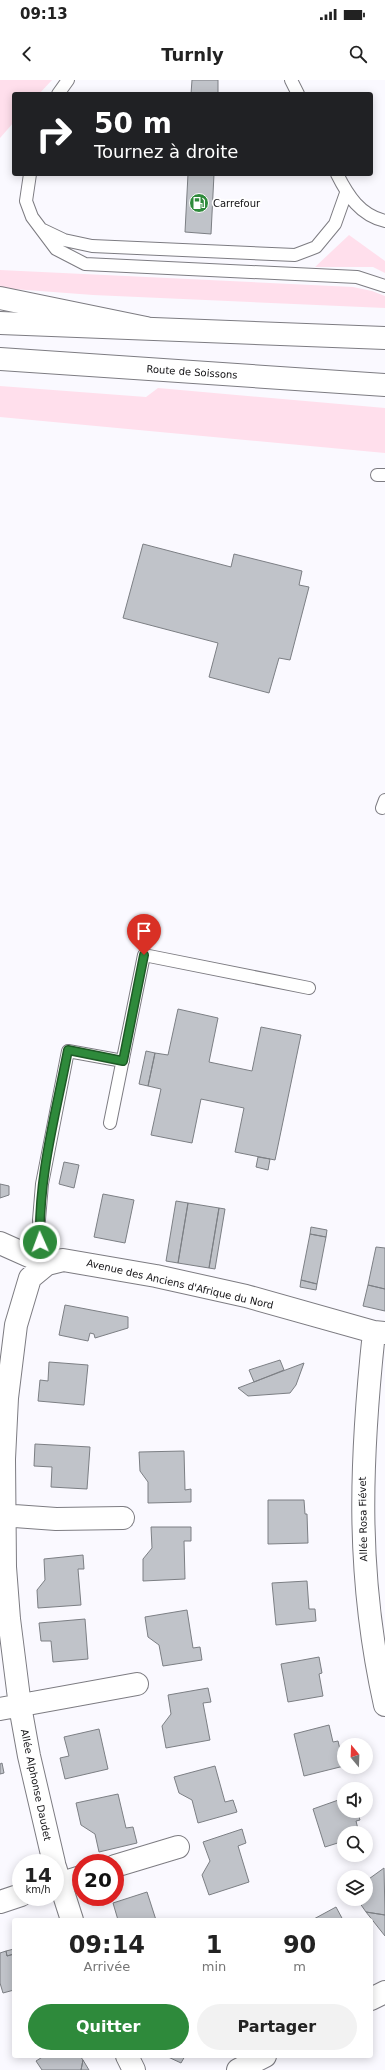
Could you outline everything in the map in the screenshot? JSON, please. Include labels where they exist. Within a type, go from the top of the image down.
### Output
[{"type":"main road","points":[[0,298],[146,328]]},
{"type":"main road","points":[[0,323],[385,338]]},
{"type":"main road","name":"Route de Soissons","points":[[0,359],[385,385]]},
{"type":"main road","points":[[356,384],[385,389]]},
{"type":"main road","points":[[0,1243],[47,1264]]},
{"type":"main road","name":"Avenue des Anciens d'Afrique du Nord","points":[[47,1264],[69,1260],[156,1276],[246,1296],[379,1333]]},
{"type":"main road","name":"Allée Alphonse Daudet","points":[[47,1264],[30,1278],[16,1325],[8,1398],[4,1459],[3,1515],[9,1619],[10,1708],[40,1808],[51,1854]]},
{"type":"main road","name":"Allée Rosa Fiévet","points":[[379,1333],[366,1406],[362,1485],[362,1529],[370,1624],[385,1705]]},
{"type":"main road","points":[[3,1515],[56,1519],[123,1518]]},
{"type":"main road","points":[[10,1708],[137,1684]]},
{"type":"main road","points":[[124,1863],[178,1847]]},
{"type":"main road","points":[[0,1902],[12,1898]]},
{"type":"main road","name":"Allée Alphonse Daudet","points":[[64,1898],[71,1918]]},
{"type":"main road","points":[[373,1998],[385,1992]]},
{"type":"main road","points":[[128,2058],[134,2070]]},
{"type":"main road","points":[[238,2070],[261,2058]]},
{"type":"lane","points":[[59,92],[68,80]]},
{"type":"lane","points":[[291,80],[297,92]]},
{"type":"lane","points":[[30,176],[26,201],[32,217],[56,249],[85,264],[357,277],[385,286]]},
{"type":"lane","points":[[338,176],[346,193],[354,203],[376,219],[385,221]]},
{"type":"lane","points":[[40,229],[64,240],[92,246],[295,255],[316,246],[335,224],[346,193]]},
{"type":"lane","points":[[110,1123],[144,955],[310,988]]},
{"type":"lane","points":[[47,1264],[40,1242],[39,1220],[42,1184],[68,1050],[123,1061]]},
{"type":"shaded area","points":[[0,80],[52,80],[41,92],[12,92],[12,124],[0,138]]},
{"type":"shaded area","points":[[349,235],[385,261],[385,273],[373,267],[315,267]]},
{"type":"shaded area","points":[[0,270],[353,287],[372,291],[385,296],[385,308],[93,295],[0,288]]},
{"type":"shaded area","points":[[0,386],[146,397],[158,388],[385,408],[385,453],[0,417]]},
{"type":"building","points":[[192,80],[218,80],[218,92],[191,92]]},
{"type":"building","name":"Carrefour","points":[[188,176],[214,176],[211,234],[185,232]]},
{"type":"building","points":[[143,544],[231,567],[234,554],[302,571],[299,585],[309,587],[290,660],[279,658],[269,693],[209,677],[218,643],[123,618]]},
{"type":"building","points":[[178,1009],[218,1018],[209,1062],[252,1071],[261,1027],[301,1035],[275,1160],[235,1152],[244,1108],[201,1099],[192,1143],[151,1135],[161,1089],[148,1086],[155,1053],[168,1055]]},
{"type":"building","points":[[146,1051],[155,1053],[148,1086],[139,1084]]},
{"type":"building","points":[[258,1157],[270,1159],[268,1170],[256,1167]]},
{"type":"building","points":[[64,1162],[79,1165],[74,1188],[59,1184]]},
{"type":"building","points":[[0,1184],[9,1186],[9,1195],[0,1198]]},
{"type":"building","points":[[103,1194],[134,1200],[125,1243],[94,1237]]},
{"type":"building","points":[[176,1201],[188,1203],[178,1263],[166,1261]]},
{"type":"building","points":[[188,1203],[219,1208],[209,1268],[178,1263]]},
{"type":"building","points":[[219,1208],[225,1209],[215,1269],[209,1268]]},
{"type":"building","points":[[311,1227],[327,1230],[326,1237],[310,1234]]},
{"type":"building","points":[[310,1234],[326,1237],[317,1284],[301,1280]]},
{"type":"building","points":[[376,1247],[385,1248],[385,1289],[368,1285]]},
{"type":"building","points":[[301,1280],[317,1284],[316,1290],[300,1287]]},
{"type":"building","points":[[368,1285],[385,1289],[385,1311],[363,1306]]},
{"type":"building","points":[[65,1305],[128,1317],[128,1328],[95,1338],[94,1334],[90,1333],[88,1341],[59,1335]]},
{"type":"building","points":[[280,1360],[284,1370],[254,1382],[249,1370]]},
{"type":"building","points":[[49,1362],[88,1365],[84,1405],[38,1401],[40,1380],[48,1381]]},
{"type":"building","points":[[304,1363],[296,1385],[290,1393],[248,1396],[238,1388]]},
{"type":"building","points":[[35,1444],[90,1447],[87,1489],[51,1487],[52,1467],[34,1466]]},
{"type":"building","points":[[184,1451],[185,1490],[191,1489],[191,1502],[148,1503],[148,1482],[140,1471],[139,1452]]},
{"type":"building","points":[[268,1500],[304,1500],[305,1514],[307,1514],[308,1543],[268,1544]]},
{"type":"building","points":[[151,1527],[191,1527],[191,1541],[184,1541],[185,1579],[143,1581],[143,1559],[152,1548]]},
{"type":"building","points":[[83,1555],[84,1569],[78,1569],[81,1605],[38,1608],[37,1590],[45,1580],[44,1559]]},
{"type":"building","points":[[307,1581],[309,1609],[315,1609],[316,1621],[276,1625],[272,1583]]},
{"type":"building","points":[[187,1610],[193,1648],[200,1647],[202,1660],[163,1666],[159,1645],[148,1637],[145,1617]]},
{"type":"building","points":[[85,1619],[88,1659],[53,1662],[51,1641],[41,1641],[39,1623]]},
{"type":"building","points":[[319,1657],[322,1673],[319,1674],[323,1696],[288,1702],[281,1664]]},
{"type":"building","points":[[208,1688],[211,1702],[203,1703],[210,1740],[166,1748],[162,1726],[171,1714],[168,1695]]},
{"type":"building","points":[[329,1725],[333,1742],[337,1741],[337,1768],[304,1776],[294,1734]]},
{"type":"building","points":[[99,1729],[108,1769],[65,1779],[60,1758],[69,1756],[64,1737]]},
{"type":"building","points":[[2,1763],[4,1773],[0,1774],[0,1764]]},
{"type":"building","points":[[215,1766],[225,1802],[233,1800],[237,1812],[198,1823],[192,1800],[179,1793],[174,1777]]},
{"type":"building","points":[[118,1794],[126,1828],[133,1827],[137,1843],[99,1852],[95,1834],[81,1825],[76,1803]]},
{"type":"building","points":[[337,1800],[337,1818],[359,1818],[360,1820],[356,1821],[357,1826],[337,1826],[337,1843],[325,1847],[313,1809]]},
{"type":"building","points":[[242,1829],[246,1843],[238,1846],[249,1882],[209,1895],[202,1875],[210,1861],[203,1842]]},
{"type":"building","points":[[384,1868],[385,1915],[366,1912],[362,1906],[373,1906],[373,1876]]},
{"type":"building","points":[[147,1892],[155,1918],[117,1918],[114,1906],[124,1906],[124,1899]]},
{"type":"building","points":[[336,1907],[342,1918],[316,1918]]},
{"type":"building","points":[[366,1912],[385,1915],[385,1936],[373,1921],[373,1918],[371,1918]]},
{"type":"building","points":[[12,1950],[12,1955],[7,1956],[6,1951]]},
{"type":"building","points":[[6,1951],[7,1956],[12,1955],[12,1991],[3,1993],[0,1983],[0,1953]]},
{"type":"building","points":[[41,2058],[82,2058],[83,2060],[81,2070],[42,2070],[36,2061]]},
{"type":"building","points":[[170,2058],[184,2058],[181,2063]]},
{"type":"building","points":[[83,2060],[89,2070],[81,2070]]},
{"type":"place","name":"Carrefour","points":[[199,203]]},
{"type":"route","points":[[40,1242],[39,1220],[42,1184],[68,1050],[123,1061],[144,955]]}]
